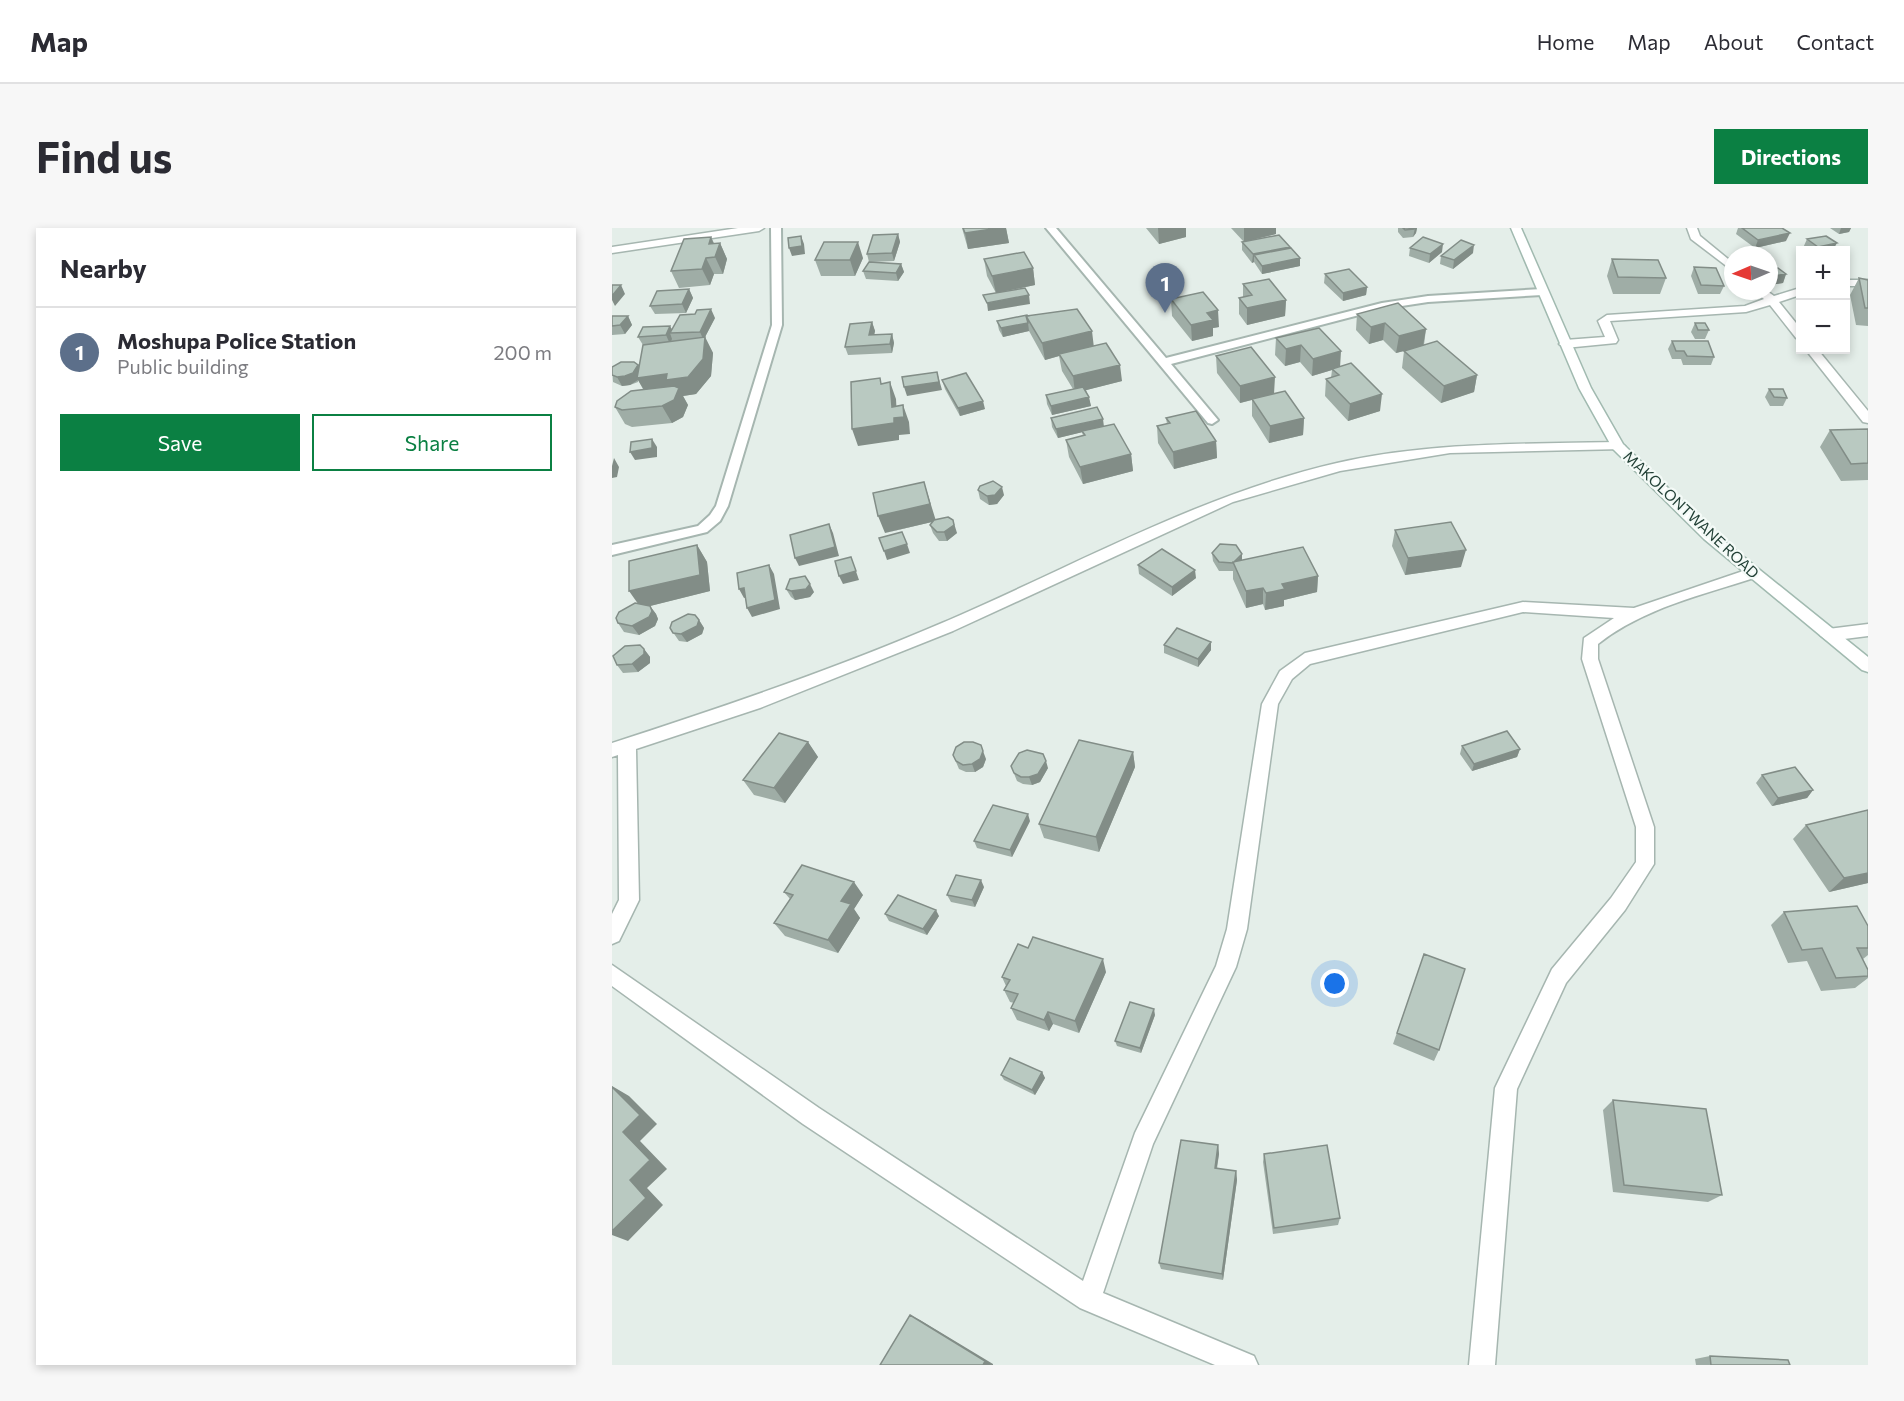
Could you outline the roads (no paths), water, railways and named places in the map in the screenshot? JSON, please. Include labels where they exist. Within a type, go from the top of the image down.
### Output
[{"type":"street","points":[[612,250],[759,228]]},
{"type":"street","name":"MAKOLONTWANE ROAD","points":[[1516,228],[1565,344],[1598,414],[1618,446],[1709,536],[1868,666]]},
{"type":"street","points":[[1692,228],[1695,237],[1724,261]]},
{"type":"street","points":[[1850,283],[1868,283]]},
{"type":"street","points":[[1565,344],[1612,340],[1604,321],[1607,318],[1746,309],[1796,293]]},
{"type":"street","points":[[1771,300],[1796,330]]},
{"type":"street","points":[[1815,354],[1868,419]]},
{"type":"street","points":[[612,935],[629,900],[620,748],[754,703],[947,627],[1228,499],[1338,467],[1450,449],[1618,446]]},
{"type":"street","points":[[1482,1365],[1506,1088],[1559,976],[1618,904],[1645,864],[1645,827],[1590,659],[1590,642],[1603,629],[1638,614],[1752,573]]},
{"type":"street","points":[[1089,1299],[1143,1141],[1226,967],[1237,929],[1270,704],[1286,675],[1305,659],[1523,607],[1638,614]]},
{"type":"street","points":[[1828,634],[1868,630]]},
{"type":"street","points":[[612,974],[811,1116],[1089,1299],[1245,1365]]},
{"type":"lane","points":[[612,550],[702,529],[715,518],[722,506],[777,325],[776,228]]},
{"type":"lane","points":[[1051,228],[1212,420]]},
{"type":"lane","points":[[1162,363],[1382,306],[1428,299],[1542,292]]},
{"type":"place","name":"Moshupa Police Station","points":[[1165,313]]}]
